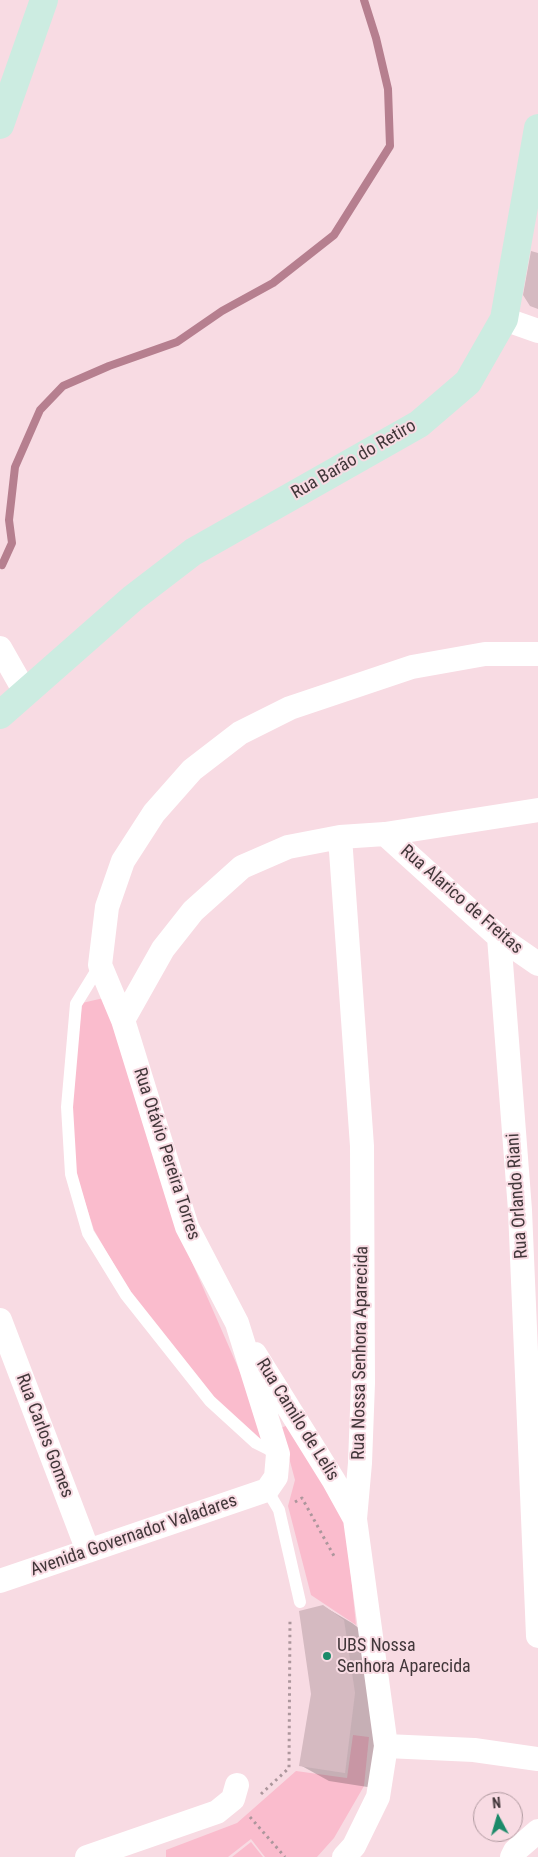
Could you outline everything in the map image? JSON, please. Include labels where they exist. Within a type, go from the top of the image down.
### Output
[{"type":"main road","points":[[0,125],[44,0]]},
{"type":"main road","name":"Rua Barão do Retiro","points":[[0,715],[133,598],[193,552],[419,424],[468,382],[504,318],[538,128]]},
{"type":"street","points":[[504,318],[538,331]]},
{"type":"street","points":[[0,648],[24,692]]},
{"type":"street","name":"Rua Otávio Pereira Torres","points":[[273,1500],[278,1454],[236,1323],[187,1227],[123,1020],[100,965],[107,907],[123,861],[154,813],[192,770],[240,733],[290,708],[412,667],[485,654],[538,654]]},
{"type":"street","points":[[123,1020],[163,949],[193,911],[242,867],[288,847],[340,837],[385,834],[538,810]]},
{"type":"street","name":"Rua Alarico de Freitas","points":[[385,834],[499,937],[538,964]]},
{"type":"street","name":"Rua Nossa Senhora Aparecida","points":[[340,837],[362,1146],[363,1383],[360,1463],[355,1519],[386,1746],[378,1797],[354,1846],[344,1857]]},
{"type":"street","name":"Rua Orlando Riani","points":[[499,937],[520,1210],[538,1636]]},
{"type":"street","name":"Rua Carlos Gomes","points":[[0,1320],[88,1552]]},
{"type":"street","name":"Rua Camilo de Lelis","points":[[236,1323],[334,1481],[355,1519]]},
{"type":"street","name":"Avenida Governador Valadares","points":[[0,1581],[88,1552],[273,1500]]},
{"type":"street","points":[[386,1746],[474,1750],[538,1759]]},
{"type":"street","points":[[87,1857],[217,1812],[233,1799],[237,1785]]},
{"type":"street","points":[[512,1857],[520,1846],[538,1830]]},
{"type":"lane","name":"Rua Otávio Pereira Torres","points":[[100,965],[76,1004],[67,1107],[72,1174],[88,1233],[126,1295],[210,1401],[256,1443],[278,1454]]},
{"type":"lane","points":[[273,1500],[300,1602]]},
{"type":"path","points":[[273,1500],[302,1498],[335,1559],[362,1565]]},
{"type":"path","points":[[257,1798],[289,1768],[290,1604],[300,1602]]},
{"type":"path","points":[[245,1810],[285,1857]]},
{"type":"shaded area","points":[[108,997],[177,1228],[268,1436],[261,1441],[212,1398],[131,1294],[94,1230],[76,1174],[71,1106],[82,1003]]},
{"type":"shaded area","points":[[290,1424],[344,1507],[356,1625],[311,1595],[288,1506],[295,1480],[281,1428]]},
{"type":"shaded area","points":[[353,1735],[369,1737],[364,1786],[334,1838],[317,1857],[265,1857],[251,1839],[228,1857],[166,1857],[166,1850],[237,1823],[296,1771],[347,1778]]},
{"type":"shaded area","points":[[251,1842],[263,1857],[232,1857]]},
{"type":"building","points":[[531,251],[538,253],[538,309],[530,306],[523,295]]},
{"type":"building","name":"UBS Nossa Senhora Aparecida","points":[[323,1605],[344,1620],[355,1693],[345,1773],[299,1766],[311,1694],[299,1611]]},
{"type":"waterway","points":[[2,565],[12,543],[9,520],[15,467],[40,410],[63,386],[109,366],[177,342],[222,311],[273,283],[334,235],[390,146],[388,89],[376,38],[364,0]]},
{"type":"place","name":"UBS Nossa Senhora Aparecida","points":[[327,1656]]}]
